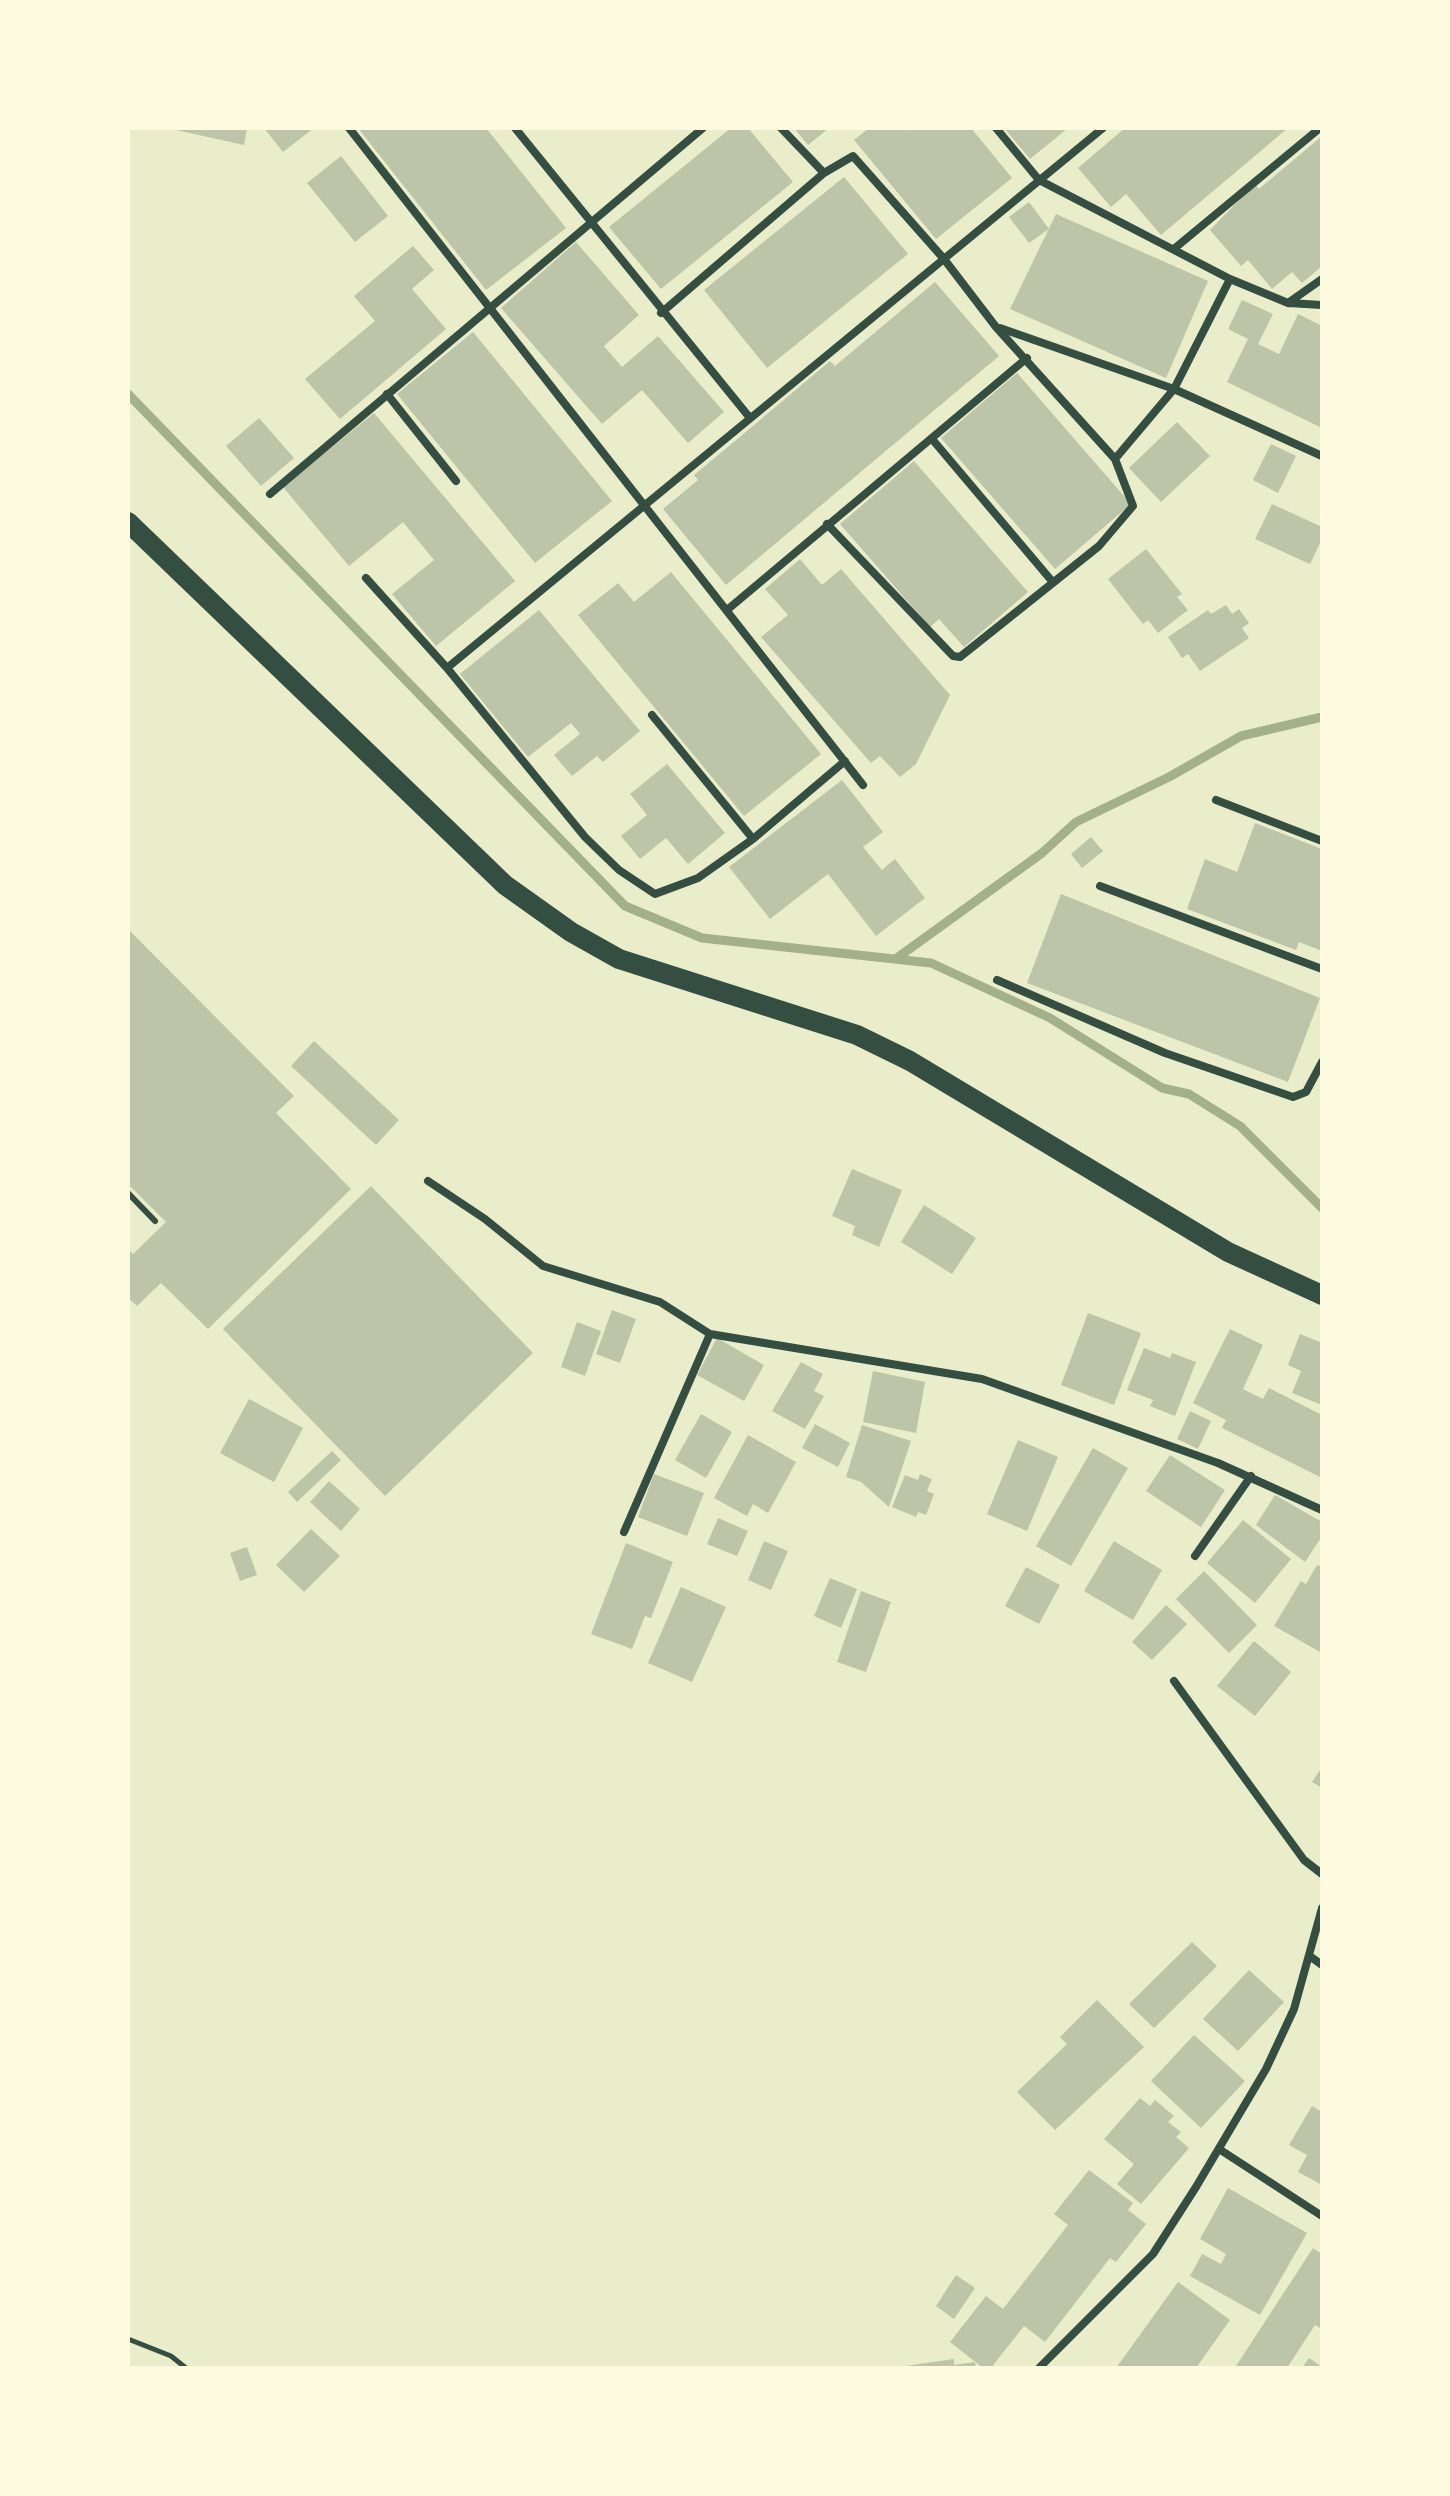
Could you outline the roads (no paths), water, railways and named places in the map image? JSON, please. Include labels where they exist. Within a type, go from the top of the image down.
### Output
[{"type":"main road","points":[[128,522],[505,885],[571,932],[619,959],[857,1035],[897,1054],[1228,1252],[1322,1295]]},
{"type":"street","points":[[349,128],[863,785]]},
{"type":"street","points":[[515,128],[592,221],[661,313],[750,418]]},
{"type":"street","points":[[270,494],[703,128]]},
{"type":"street","points":[[781,128],[824,173]]},
{"type":"street","points":[[996,128],[1039,180],[1230,279],[1288,303],[1322,305]]},
{"type":"street","points":[[447,668],[1103,128]]},
{"type":"street","points":[[1175,248],[1320,128]]},
{"type":"street","points":[[661,313],[824,173],[851,156],[858,159],[944,259],[996,327],[1115,459],[1132,510],[1099,546],[1051,580],[965,656],[953,656],[827,524]]},
{"type":"street","points":[[1115,459],[1174,389],[1230,279]]},
{"type":"street","points":[[1288,303],[1322,279]]},
{"type":"street","points":[[996,327],[1174,389],[1322,456]]},
{"type":"street","points":[[727,610],[1027,358]]},
{"type":"street","points":[[387,394],[456,481]]},
{"type":"street","points":[[932,439],[1051,580]]},
{"type":"street","points":[[366,578],[447,668],[585,837],[619,870],[655,894],[698,878],[753,839],[845,761]]},
{"type":"street","points":[[652,715],[753,839]]},
{"type":"street","points":[[1216,800],[1322,841]]},
{"type":"street","points":[[1100,886],[1322,969]]},
{"type":"street","points":[[997,980],[1165,1053],[1293,1097],[1306,1092],[1322,1062]]},
{"type":"street","points":[[428,1181],[485,1219],[543,1266],[660,1302],[710,1334],[982,1379],[1251,1476],[1322,1510]]},
{"type":"street","points":[[624,1532],[710,1334]]},
{"type":"street","points":[[1195,1556],[1251,1476]]},
{"type":"street","points":[[1174,1681],[1304,1860],[1322,1874]]},
{"type":"street","points":[[1039,2368],[1153,2254],[1219,2149],[1266,2069],[1294,2009],[1311,1957],[1322,1908]]},
{"type":"street","points":[[1311,1957],[1322,1965]]},
{"type":"street","points":[[1219,2149],[1322,2216]]},
{"type":"lane","points":[[128,1193],[155,1221]]},
{"type":"waterway","points":[[128,394],[625,906],[702,938],[931,963],[1050,1018],[1162,1088],[1189,1094],[1240,1126],[1322,1208]]},
{"type":"waterway","points":[[897,958],[1042,853],[1076,822],[1169,777],[1241,736],[1322,717]]}]
